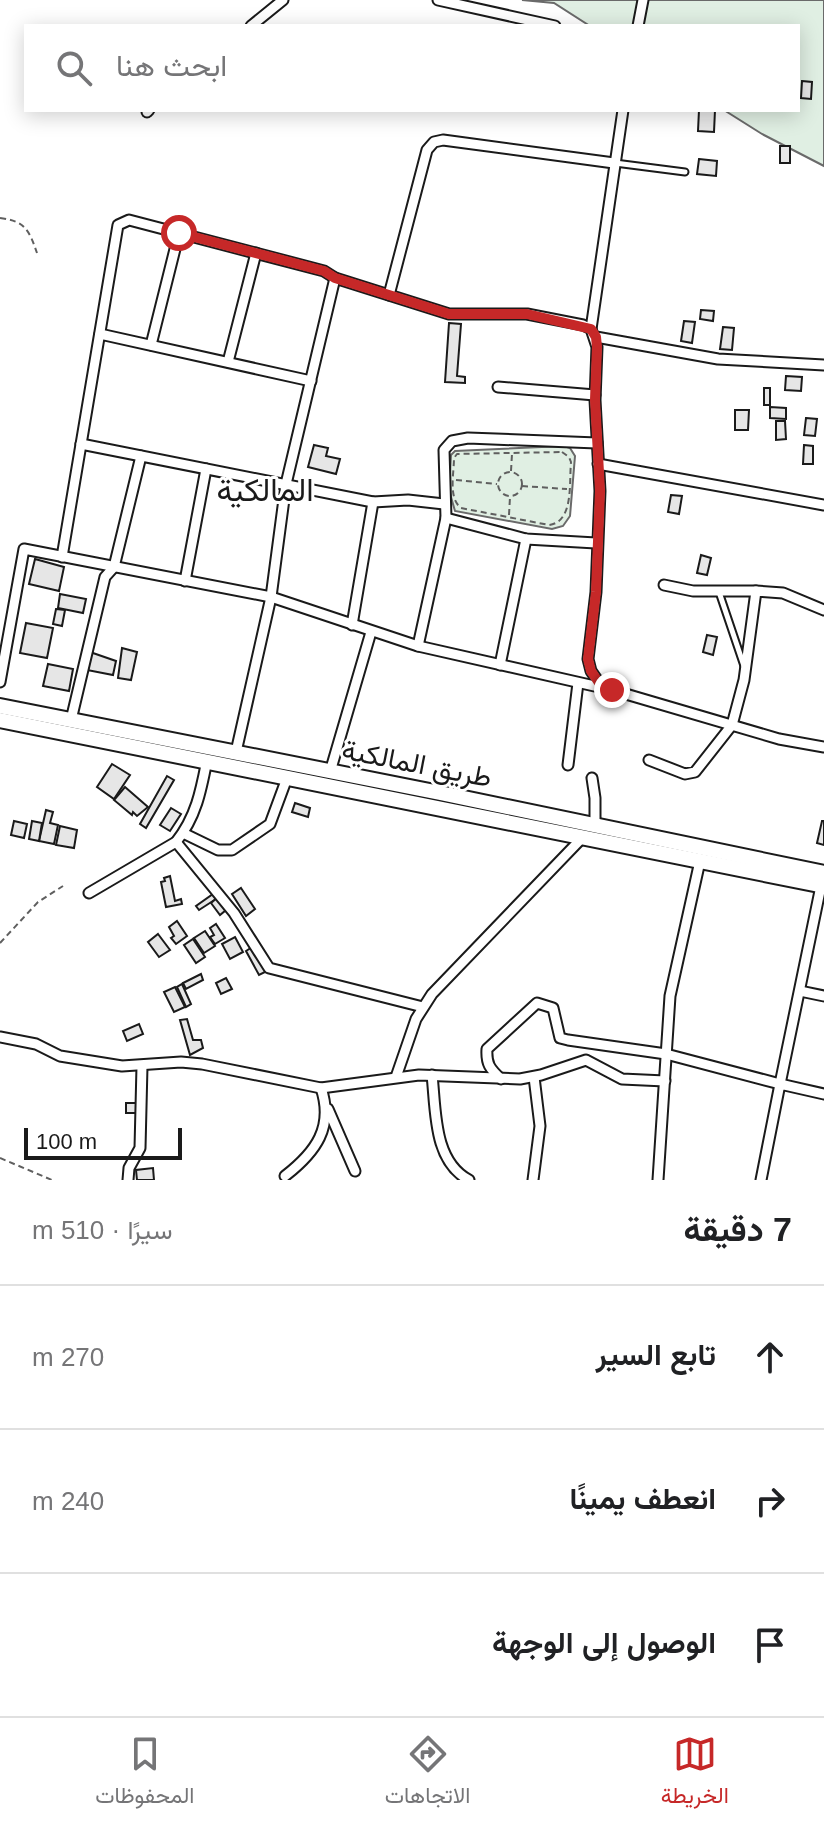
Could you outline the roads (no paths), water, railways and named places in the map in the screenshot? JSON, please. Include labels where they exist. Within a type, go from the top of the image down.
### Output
[{"type":"main road","name":"طريق المالكية","points":[[4,714],[71,720],[207,760],[436,810],[700,861],[724,859]]},
{"type":"main road","name":"طريق المالكية","points":[[4,714],[116,735],[236,752],[440,793],[595,825],[724,859],[823,880]]},
{"type":"main road","points":[[436,810],[440,793]]},
{"type":"street","points":[[253,24],[283,0]]},
{"type":"street","points":[[438,0],[546,24]]},
{"type":"street","points":[[638,24],[643,0]]},
{"type":"street","points":[[602,687],[591,671],[588,659],[596,592],[600,491],[593,333],[623,112]]},
{"type":"street","points":[[389,295],[427,150],[434,142],[443,140],[614,163]]},
{"type":"street","points":[[62,557],[118,225],[129,220],[324,271],[335,278],[449,314],[527,314],[593,333],[718,359],[824,365]]},
{"type":"street","points":[[151,345],[179,233]]},
{"type":"street","points":[[228,362],[256,253]]},
{"type":"street","points":[[236,752],[271,597],[286,484],[335,278]]},
{"type":"street","points":[[100,334],[311,381]]},
{"type":"street","points":[[498,387],[595,395]]},
{"type":"street","points":[[418,646],[446,518],[444,450],[452,441],[468,438],[597,443]]},
{"type":"street","points":[[81,444],[373,502],[408,500],[444,504]]},
{"type":"street","points":[[71,720],[105,577],[114,567],[141,456]]},
{"type":"street","points":[[598,464],[824,505]]},
{"type":"street","points":[[185,581],[206,469]]},
{"type":"street","points":[[352,625],[373,502]]},
{"type":"street","points":[[446,518],[526,539],[596,543]]},
{"type":"street","points":[[500,665],[526,539]]},
{"type":"street","points":[[0,682],[24,549],[271,597],[418,646],[602,687],[779,739],[824,747]]},
{"type":"street","points":[[664,585],[693,591],[783,593],[824,610]]},
{"type":"street","points":[[649,760],[685,774],[695,772],[732,725],[746,672],[756,591]]},
{"type":"street","points":[[330,772],[371,632]]},
{"type":"street","points":[[568,765],[578,683]]},
{"type":"street","points":[[89,893],[176,842],[200,798],[207,760]]},
{"type":"street","points":[[183,833],[218,850],[232,850],[270,824],[287,778]]},
{"type":"street","points":[[592,778],[595,825]]},
{"type":"street","points":[[396,1077],[423,1007],[583,837]]},
{"type":"street","points":[[176,842],[234,913],[269,968],[423,1007]]},
{"type":"street","points":[[658,1180],[670,996],[700,861]]},
{"type":"street","points":[[761,1180],[823,880]]},
{"type":"street","points":[[800,991],[824,996]]},
{"type":"street","points":[[501,1079],[489,1068],[487,1049],[537,1003],[553,1008],[560,1038],[666,1054],[824,1094]]},
{"type":"street","points":[[0,1037],[36,1044],[60,1056],[122,1066],[181,1062],[202,1064],[321,1088],[432,1075],[501,1079],[534,1077],[586,1060],[622,1079],[665,1081]]},
{"type":"street","points":[[128,1180],[129,1168],[140,1148],[142,1066]]},
{"type":"street","points":[[432,1075],[439,1139],[445,1157],[459,1175],[469,1180]]},
{"type":"street","points":[[533,1180],[540,1126],[534,1077]]},
{"type":"street","points":[[321,1088],[355,1171]]},
{"type":"street","points":[[285,1176],[318,1142],[323,1132],[327,1106]]},
{"type":"lane","points":[[614,163],[685,172]]},
{"type":"lane","points":[[719,591],[746,672]]},
{"type":"district","name":"المالكية","points":[[265,490]]}]
